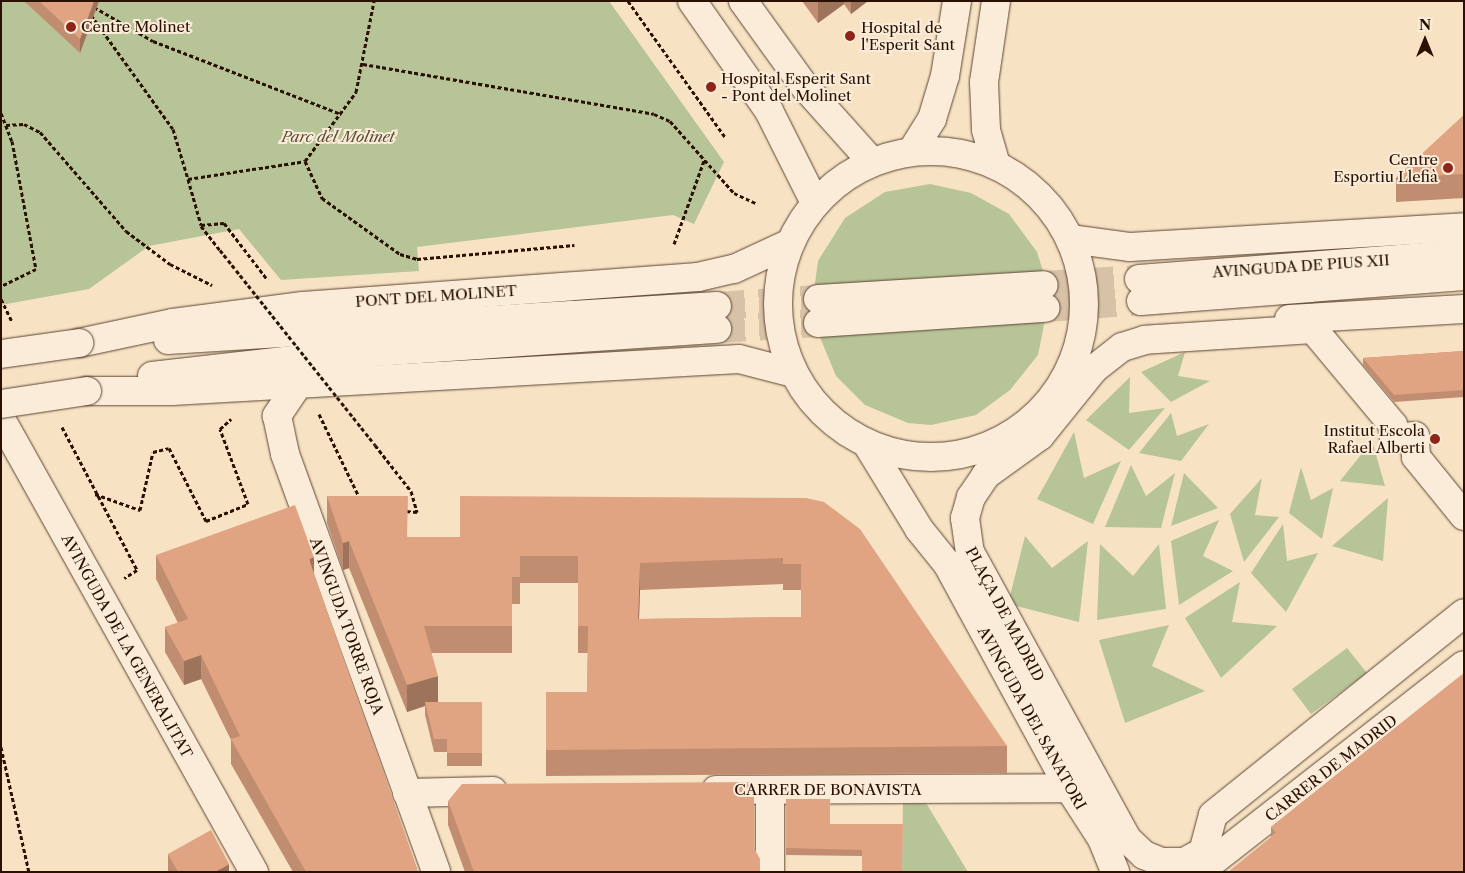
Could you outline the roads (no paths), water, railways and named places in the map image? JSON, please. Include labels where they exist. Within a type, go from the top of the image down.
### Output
[{"type":"street","points":[[692,1],[769,111],[815,203]]},
{"type":"street","points":[[743,1],[805,87],[872,162]]},
{"type":"street","points":[[912,151],[932,119],[943,85],[956,1]]},
{"type":"street","points":[[996,1],[984,82],[986,130],[996,165]]},
{"type":"street","points":[[912,151],[955,152],[996,165],[1040,195],[1070,238],[1082,274],[1085,312],[1078,350],[1055,395],[1043,407],[1019,430],[973,452],[937,458],[902,455],[867,444],[824,414],[793,372],[779,331],[778,295],[788,244],[815,203],[841,179],[872,162],[912,151]]},
{"type":"street","points":[[1070,238],[1130,247],[1464,227]]},
{"type":"street","name":"PONT DEL MOLINET","points":[[1,354],[79,343],[173,324],[303,306],[698,277],[734,269],[788,244]]},
{"type":"street","name":"AVINGUDA DE PIUS XII","points":[[1464,254],[1140,290],[1464,276]]},
{"type":"street","points":[[818,311],[1045,296]]},
{"type":"street","points":[[1078,350],[1118,330],[1464,309]]},
{"type":"street","name":"PONT DEL MOLINET","points":[[1,404],[87,391],[169,372],[717,317],[79,343]]},
{"type":"street","name":"PLAÇA DE MADRID","points":[[1464,516],[1416,457],[1415,436],[1394,438],[1394,425],[1313,329],[1145,340],[1118,350],[1094,369],[1050,427],[986,474],[971,497],[965,529],[970,552],[1128,839],[1144,855],[1161,862],[1184,862],[1203,852],[1213,815],[1464,614]]},
{"type":"street","name":"PONT DEL MOLINET","points":[[87,391],[299,383],[739,359],[793,372]]},
{"type":"street","name":"AVINGUDA TORRE ROJA","points":[[299,383],[277,416],[285,454],[436,872]]},
{"type":"street","name":"AVINGUDA DE LA GENERALITAT","points":[[1,420],[254,872]]},
{"type":"street","name":"AVINGUDA DEL SANATORI","points":[[867,444],[919,529],[948,565],[1069,788],[1102,839],[1115,872]]},
{"type":"street","name":"AVINGUDA DEL SANATORI","points":[[948,565],[947,524],[973,452]]},
{"type":"street","name":"CARRER DE MADRID","points":[[1199,872],[1464,665]]},
{"type":"street","name":"CARRER DE BONAVISTA","points":[[691,790],[1069,788]]},
{"type":"street","points":[[770,790],[770,872]]},
{"type":"street","points":[[408,793],[522,791]]},
{"type":"tunnel","points":[[1044,285],[1139,279]]},
{"type":"tunnel","points":[[717,306],[818,299]]},
{"type":"tunnel","points":[[1046,308],[1141,301]]},
{"type":"tunnel","points":[[717,329],[818,323]]},
{"type":"place","name":"Centre Molinet","points":[[71,27]]},
{"type":"place","name":"Hospital de l'Esperit Sant","points":[[850,36]]},
{"type":"place","name":"Hospital Esperit Sant - Pont del Molinet","points":[[711,87]]},
{"type":"place","name":"Centre Esportiu Llefià","points":[[1448,168]]},
{"type":"place","name":"Institut Escola Rafael Alberti","points":[[1435,439]]},
{"type":"park label","name":"Parc del Molinet","points":[[338,137]]}]
